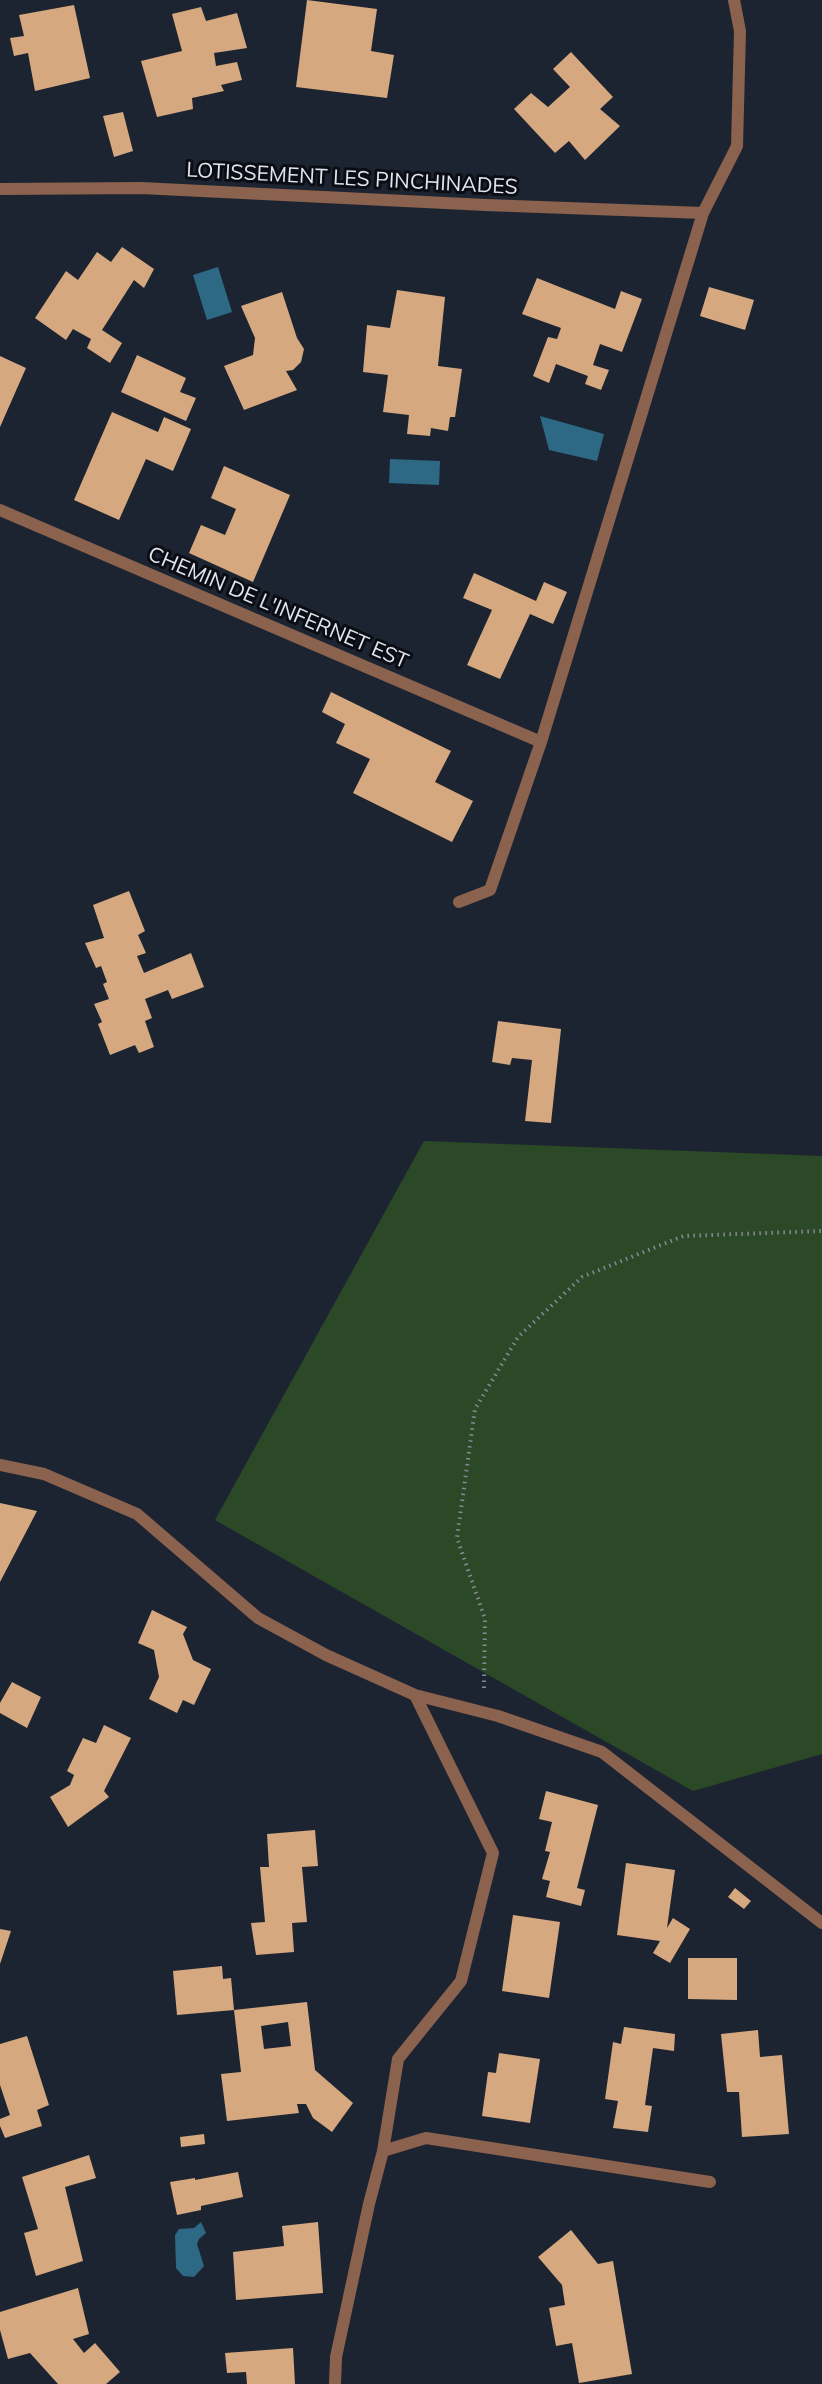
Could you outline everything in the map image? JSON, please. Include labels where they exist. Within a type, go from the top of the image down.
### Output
[{"type":"street","points":[[459,902],[490,890],[541,742],[703,213],[737,146],[740,31],[734,0]]},
{"type":"street","name":"LOTISSEMENT LES PINCHINADES","points":[[0,189],[141,188],[474,205],[703,213]]},
{"type":"street","name":"CHEMIN DE L'INFERNET EST","points":[[0,510],[541,742]]},
{"type":"street","points":[[0,1465],[45,1474],[137,1514],[258,1618],[326,1656],[415,1695],[477,1711],[602,1752],[822,1923]]},
{"type":"street","points":[[335,2384],[336,2357],[369,2204],[383,2151],[398,2060],[461,1981],[493,1853],[415,1695]]},
{"type":"street","points":[[383,2151],[426,2138],[710,2182]]},
{"type":"path","points":[[477,1711],[484,1689],[485,1619],[457,1538],[475,1409],[518,1337],[582,1277],[683,1236],[822,1231]]},
{"type":"green space","points":[[424,1141],[822,1156],[822,1754],[693,1791],[215,1520]]},
{"type":"water","points":[[218,267],[232,312],[207,320],[193,275]]},
{"type":"water","points":[[540,416],[604,434],[597,461],[549,450]]},
{"type":"water","points":[[390,459],[440,461],[439,485],[389,483]]},
{"type":"water","points":[[201,2222],[206,2233],[197,2244],[204,2266],[194,2277],[183,2276],[176,2268],[175,2235],[179,2229],[194,2228]]},
{"type":"building","points":[[307,0],[377,9],[371,51],[394,55],[387,98],[296,87]]},
{"type":"building","points":[[74,5],[90,78],[35,91],[28,53],[14,56],[10,38],[24,36],[19,15]]},
{"type":"building","points":[[201,7],[206,21],[237,13],[247,48],[214,53],[216,66],[237,62],[242,80],[221,85],[224,91],[192,98],[193,109],[157,117],[141,61],[182,51],[172,14]]},
{"type":"building","points":[[571,52],[613,97],[600,109],[620,126],[585,160],[569,141],[555,153],[514,109],[531,93],[548,107],[570,87],[553,69]]},
{"type":"building","points":[[123,112],[133,151],[114,157],[103,116]]},
{"type":"building","points":[[122,247],[154,269],[144,288],[134,280],[102,330],[122,343],[110,363],[87,348],[91,339],[73,329],[66,340],[35,318],[66,271],[78,280],[97,252],[111,262]]},
{"type":"building","points":[[537,278],[615,309],[621,291],[642,299],[622,352],[600,344],[593,365],[609,370],[601,390],[585,384],[588,376],[556,364],[549,383],[533,376],[548,337],[557,339],[561,328],[522,314]]},
{"type":"building","points":[[709,287],[754,300],[745,330],[700,316]]},
{"type":"building","points":[[397,290],[445,297],[438,366],[462,369],[455,417],[450,417],[448,431],[431,428],[430,436],[407,434],[409,415],[383,412],[388,375],[363,372],[367,325],[390,328]]},
{"type":"building","points":[[282,292],[297,338],[304,349],[301,362],[293,370],[286,371],[297,390],[244,410],[224,366],[253,355],[255,338],[241,306]]},
{"type":"building","points":[[137,355],[186,378],[180,392],[196,398],[186,421],[121,392]]},
{"type":"building","points":[[0,356],[26,368],[0,427]]},
{"type":"building","points":[[112,412],[158,432],[164,417],[191,429],[173,471],[146,459],[119,520],[74,500]]},
{"type":"building","points":[[224,466],[290,495],[253,582],[189,553],[201,525],[225,535],[236,509],[211,498]]},
{"type":"building","points":[[474,573],[536,601],[544,582],[567,592],[553,624],[530,614],[500,679],[467,665],[492,610],[463,598]]},
{"type":"building","points":[[331,692],[451,751],[435,782],[473,801],[452,842],[353,793],[370,759],[336,743],[345,724],[322,712]]},
{"type":"building","points":[[129,891],[145,931],[138,935],[146,953],[137,956],[144,973],[191,953],[204,987],[172,999],[168,990],[145,999],[152,1018],[145,1021],[154,1047],[139,1053],[135,1045],[110,1055],[98,1024],[102,1022],[94,1004],[109,999],[103,984],[107,982],[101,966],[96,968],[85,943],[104,938],[93,905]]},
{"type":"building","points":[[498,1021],[561,1029],[551,1123],[525,1121],[532,1060],[512,1058],[510,1065],[492,1062]]},
{"type":"building","points":[[0,1503],[37,1511],[0,1582]]},
{"type":"building","points":[[152,1610],[187,1627],[183,1634],[193,1660],[211,1669],[194,1705],[183,1700],[177,1713],[149,1699],[159,1677],[154,1650],[138,1643]]},
{"type":"building","points":[[12,1682],[41,1697],[27,1728],[0,1713],[0,1703]]},
{"type":"building","points":[[104,1725],[131,1738],[104,1791],[109,1797],[68,1827],[50,1797],[70,1785],[74,1775],[67,1771],[83,1738],[96,1743]]},
{"type":"building","points":[[546,1791],[598,1805],[577,1888],[585,1890],[581,1906],[546,1897],[550,1881],[542,1879],[550,1852],[545,1851],[552,1822],[539,1819]]},
{"type":"building","points":[[315,1830],[318,1866],[302,1867],[307,1922],[292,1923],[294,1952],[256,1955],[251,1923],[265,1922],[260,1867],[269,1867],[267,1834]]},
{"type":"building","points":[[626,1863],[675,1870],[667,1928],[673,1918],[690,1929],[670,1963],[653,1953],[660,1941],[617,1935]]},
{"type":"building","points":[[735,1888],[751,1901],[744,1909],[728,1897]]},
{"type":"building","points":[[513,1915],[560,1922],[549,1998],[502,1991]]},
{"type":"building","points":[[0,1929],[11,1931],[0,1964]]},
{"type":"building","points":[[688,1958],[737,1958],[737,2000],[688,1999]]},
{"type":"building","points":[[222,1966],[223,1979],[231,1978],[234,2010],[177,2015],[173,1971]]},
{"type":"building","points":[[307,2002],[315,2070],[353,2103],[332,2132],[313,2118],[306,2104],[297,2104],[299,2113],[227,2121],[221,2074],[241,2072],[234,2010]],"holes":[[[288,2022],[291,2046],[264,2049],[261,2026]]]},
{"type":"building","points":[[624,2027],[675,2034],[674,2051],[653,2048],[645,2105],[652,2106],[648,2132],[613,2128],[618,2101],[605,2099],[613,2042],[621,2044]]},
{"type":"building","points":[[758,2030],[760,2057],[782,2055],[789,2134],[742,2137],[739,2092],[727,2092],[721,2034]]},
{"type":"building","points":[[27,2036],[49,2105],[37,2110],[42,2126],[5,2138],[0,2119],[10,2115],[0,2085],[0,2044]]},
{"type":"building","points":[[499,2053],[540,2059],[530,2123],[482,2116],[488,2072],[496,2073]]},
{"type":"building","points":[[204,2134],[205,2144],[181,2147],[180,2137]]},
{"type":"building","points":[[89,2155],[96,2178],[65,2187],[83,2261],[36,2276],[24,2233],[38,2229],[22,2177]]},
{"type":"building","points":[[238,2172],[243,2197],[201,2206],[201,2210],[177,2215],[170,2182]]},
{"type":"building","points":[[318,2222],[323,2293],[236,2300],[233,2252],[284,2246],[282,2226]]},
{"type":"building","points":[[571,2230],[598,2264],[613,2261],[632,2374],[579,2383],[572,2343],[556,2346],[549,2308],[565,2305],[562,2285],[538,2257]]},
{"type":"building","points":[[78,2288],[89,2334],[73,2339],[84,2353],[95,2343],[120,2372],[106,2384],[58,2384],[30,2353],[8,2359],[0,2330],[0,2312]]},
{"type":"building","points":[[293,2348],[295,2384],[247,2384],[246,2372],[227,2373],[225,2353]]}]
